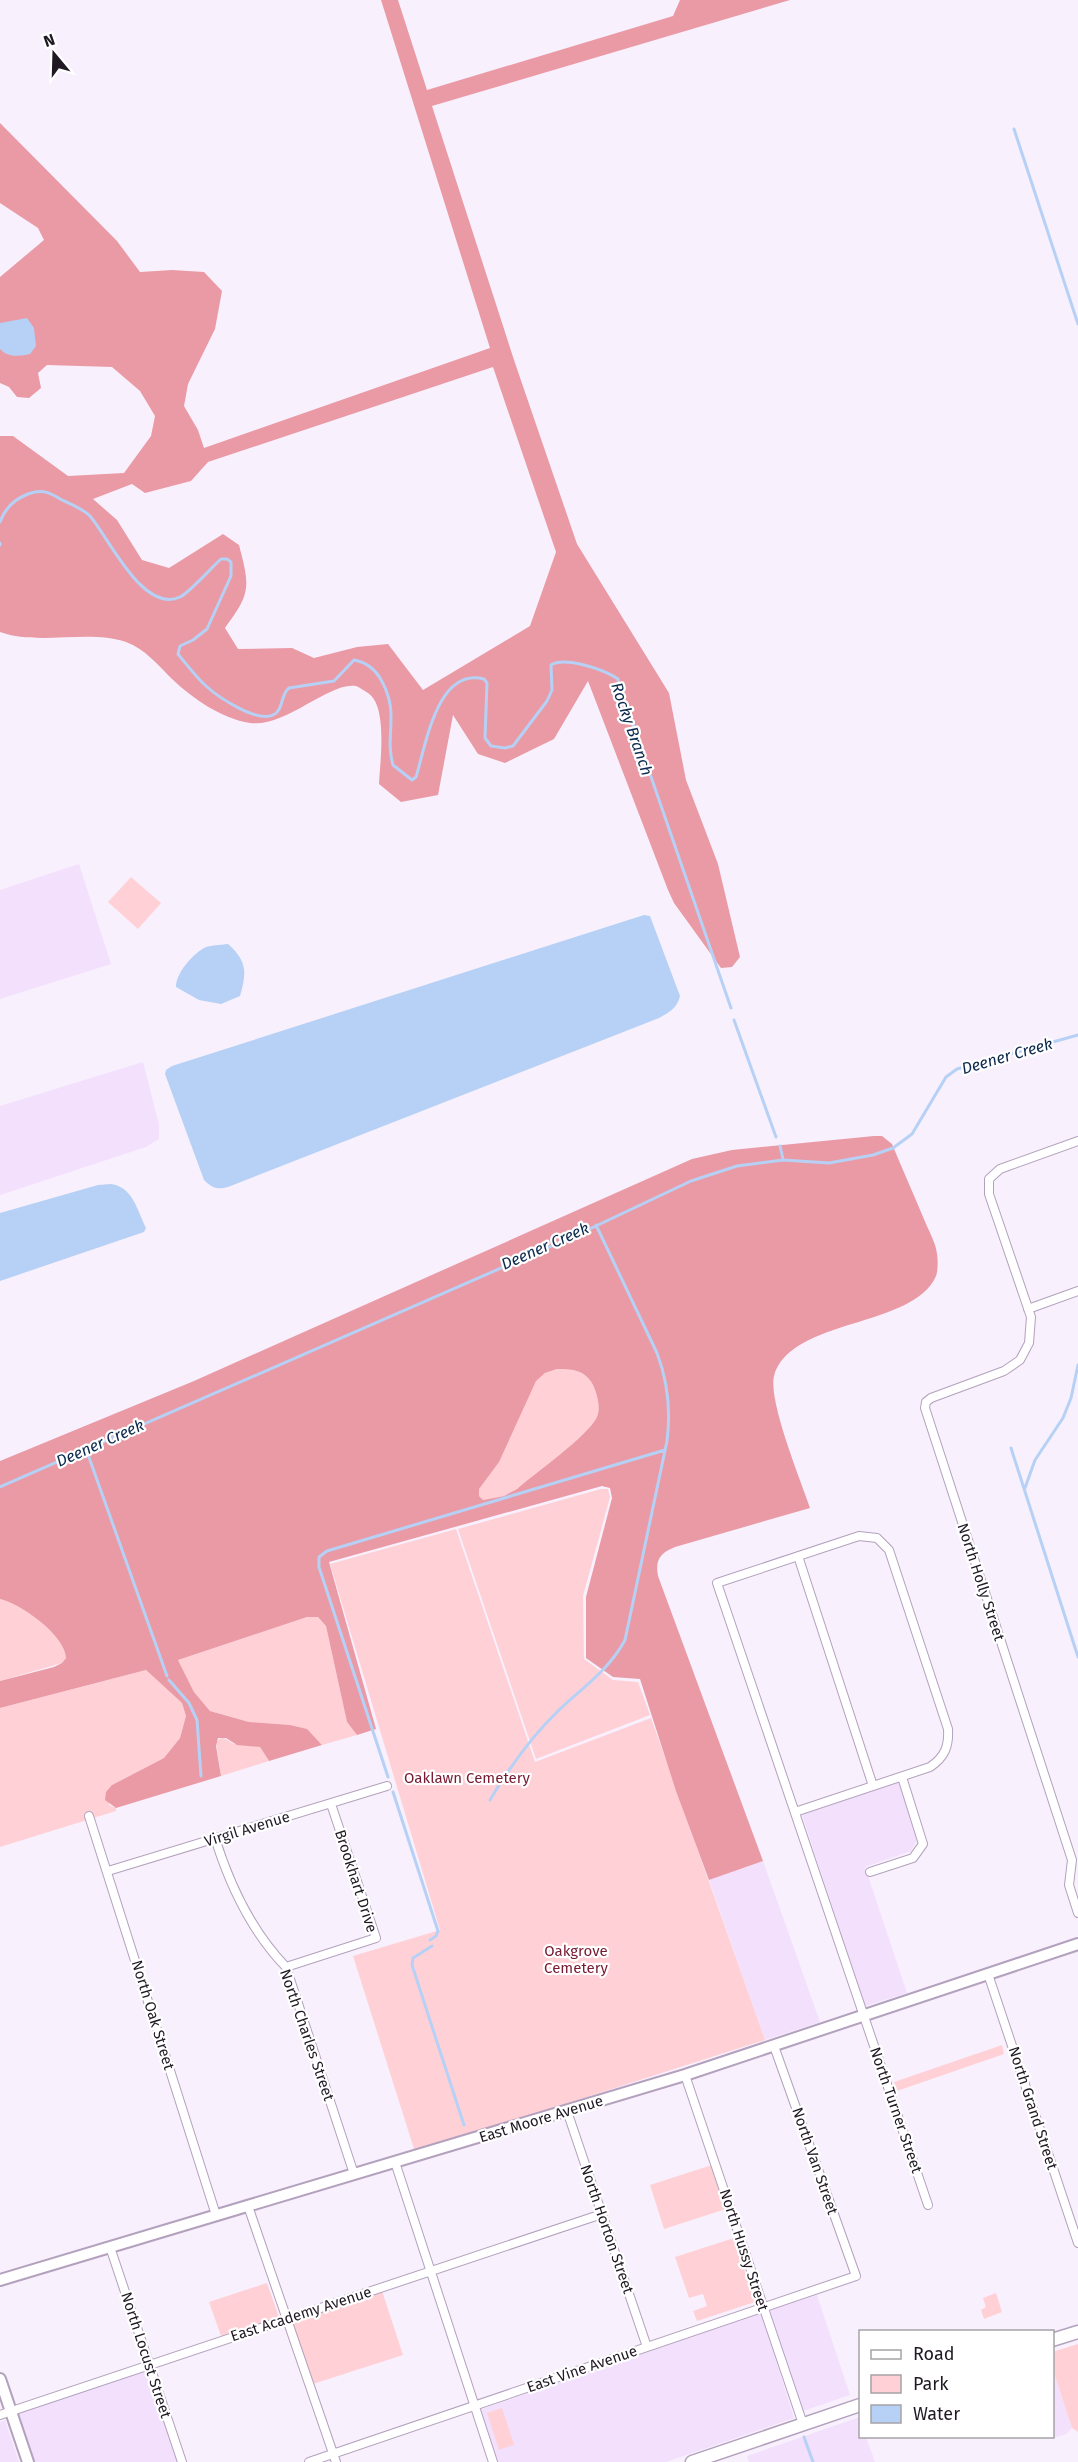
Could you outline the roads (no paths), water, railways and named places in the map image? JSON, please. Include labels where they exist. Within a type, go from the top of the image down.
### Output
[{"type":"main road","points":[[1054,2340],[1078,2332]]},
{"type":"main road","points":[[692,2462],[859,2406]]},
{"type":"street","name":"North Holly Street","points":[[1078,1141],[1000,1170],[988,1179],[988,1194],[1028,1309],[1031,1326],[1029,1343],[1020,1360],[1004,1371],[931,1398],[926,1402],[925,1408],[1072,1860],[1069,1885],[1078,1913]]},
{"type":"street","points":[[1028,1309],[1078,1291]]},
{"type":"street","points":[[795,1812],[902,1777],[930,1767],[946,1752],[948,1729],[889,1550],[877,1538],[859,1536],[798,1556],[873,1786]]},
{"type":"street","name":"North Turner Street","points":[[798,1556],[717,1583],[928,2205]]},
{"type":"street","points":[[870,1872],[913,1858],[923,1844],[902,1777]]},
{"type":"street","name":"Virgil Avenue","points":[[108,1871],[387,1786]]},
{"type":"street","name":"Brookhart Drive","points":[[286,1967],[376,1938],[331,1804]]},
{"type":"street","name":"North Oak Street","points":[[89,1816],[216,2215]]},
{"type":"street","name":"North Charles Street","points":[[215,1838],[230,1880],[247,1914],[274,1954],[286,1967],[354,2174]]},
{"type":"street","name":"East Moore Avenue","points":[[0,2280],[685,2075],[1078,1944]]},
{"type":"street","name":"North Grand Street","points":[[988,1974],[1078,2243]]},
{"type":"street","name":"North Van Street","points":[[774,2046],[856,2276]]},
{"type":"street","name":"North Hussy Street","points":[[685,2075],[803,2424]]},
{"type":"street","name":"North Horton Street","points":[[567,2111],[647,2347]]},
{"type":"street","points":[[395,2162],[493,2462]]},
{"type":"street","points":[[248,2206],[334,2458]]},
{"type":"street","name":"East Academy Avenue","points":[[6,2413],[602,2214]]},
{"type":"street","name":"North Locust Street","points":[[110,2247],[182,2462]]},
{"type":"street","name":"East Vine Avenue","points":[[309,2462],[334,2458],[474,2406],[856,2276]]},
{"type":"street","points":[[0,2379],[6,2413],[28,2462]]},
{"type":"water","points":[[27,318],[34,328],[36,346],[30,354],[26,355],[14,356],[3,352],[0,349],[0,323]]},
{"type":"water","points":[[644,915],[650,916],[680,996],[675,1007],[666,1014],[228,1187],[215,1188],[204,1180],[165,1074],[166,1070],[172,1066]]},
{"type":"water","points":[[228,944],[239,956],[244,967],[240,996],[221,1004],[199,1000],[176,987],[182,970],[199,951],[209,946]]},
{"type":"water","points":[[111,1184],[129,1194],[146,1228],[144,1232],[0,1281],[0,1213],[98,1185]]},
{"type":"waterway","points":[[1014,129],[1078,324]]},
{"type":"waterway","name":"Rocky Branch","points":[[0,522],[8,508],[23,496],[38,492],[53,495],[90,516],[140,585],[153,595],[166,599],[184,595],[221,559],[227,559],[231,562],[231,576],[207,629],[193,640],[180,646],[178,654],[192,671],[206,686],[228,702],[248,712],[266,717],[279,710],[284,694],[289,688],[334,681],[354,660],[365,664],[380,678],[390,702],[390,743],[393,765],[412,780],[416,777],[430,729],[444,696],[455,685],[468,678],[484,679],[487,683],[485,738],[491,746],[505,748],[513,746],[547,701],[552,690],[551,665],[575,663],[595,668],[618,679],[620,695],[630,716],[731,1008]]},
{"type":"waterway","name":"Rocky Branch","points":[[734,1020],[776,1137]]},
{"type":"waterway","name":"Deener Creek","points":[[0,1487],[579,1234],[691,1181],[737,1166],[783,1160],[829,1163],[873,1155],[893,1148],[912,1134],[946,1077],[957,1069],[1078,1035]]},
{"type":"waterway","name":"Rocky Branch","points":[[780,1146],[783,1159]]},
{"type":"waterway","points":[[490,1800],[539,1731],[603,1670],[625,1640],[667,1441],[668,1396],[661,1364],[596,1225]]},
{"type":"waterway","points":[[1025,1488],[1035,1460],[1063,1418],[1071,1398],[1078,1365]]},
{"type":"waterway","points":[[1011,1448],[1078,1657]]},
{"type":"waterway","points":[[86,1449],[167,1676]]},
{"type":"waterway","points":[[388,1777],[319,1567],[319,1557],[327,1551],[665,1450]]},
{"type":"waterway","points":[[169,1680],[189,1703],[197,1720],[201,1776]]},
{"type":"waterway","points":[[393,1792],[438,1931],[436,1936],[430,1940]]},
{"type":"waterway","points":[[432,1946],[413,1958],[412,1965],[464,2125]]},
{"type":"waterway","points":[[804,2437],[813,2462]]},
{"type":"park label","name":"Oaklawn Cemetery","points":[[467,1778]]},
{"type":"park label","name":"Oakgrove Cemetery","points":[[576,1960]]}]
